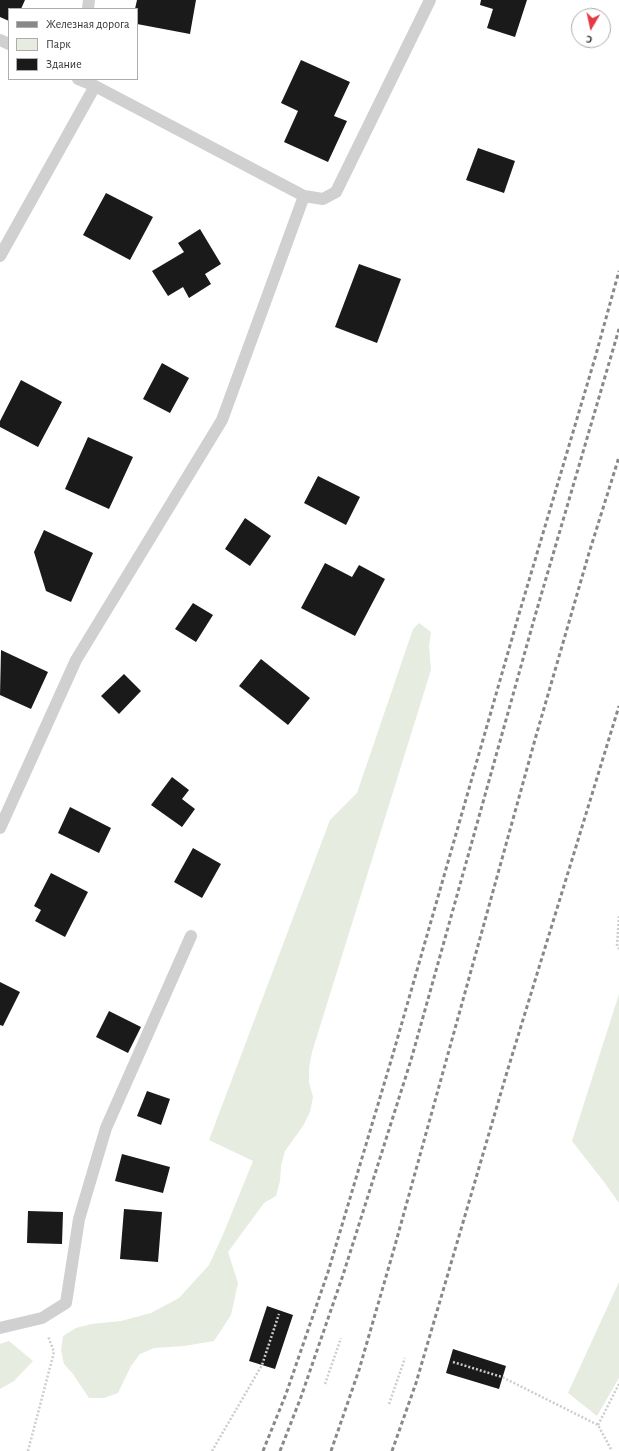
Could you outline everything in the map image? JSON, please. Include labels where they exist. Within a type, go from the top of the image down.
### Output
[{"type":"lane","points":[[80,80],[95,86],[304,196],[323,199],[336,192],[430,0]]},
{"type":"lane","points":[[0,256],[95,86]]},
{"type":"lane","points":[[0,828],[76,660],[222,420],[304,196]]},
{"type":"lane","points":[[0,1328],[42,1318],[66,1303],[78,1219],[106,1128],[191,936]]},
{"type":"path","points":[[619,916],[617,946],[619,949]]},
{"type":"path","points":[[212,1451],[262,1365],[278,1314]]},
{"type":"path","points":[[28,1451],[54,1352],[42,1318]]},
{"type":"path","points":[[325,1384],[340,1338]]},
{"type":"path","points":[[389,1404],[405,1358]]},
{"type":"path","points":[[453,1362],[502,1377],[598,1425],[612,1451]]},
{"type":"path","points":[[598,1425],[619,1384]]},
{"type":"green space","points":[[419,623],[431,632],[429,646],[431,670],[312,1052],[309,1068],[309,1082],[313,1097],[310,1112],[303,1126],[285,1151],[276,1196],[264,1203],[228,1252],[238,1283],[231,1315],[214,1341],[184,1346],[154,1348],[140,1354],[131,1366],[118,1393],[104,1398],[89,1398],[73,1374],[64,1364],[61,1350],[63,1336],[76,1328],[91,1324],[121,1321],[151,1313],[179,1298],[209,1265],[222,1237],[253,1161],[209,1140],[330,820],[357,793],[413,629]]},
{"type":"green space","points":[[619,994],[619,1203],[572,1141]]},
{"type":"green space","points":[[619,1282],[619,1378],[597,1416],[568,1393]]},
{"type":"green space","points":[[9,1341],[33,1361],[14,1381],[0,1389],[0,1344]]},
{"type":"building","points":[[0,0],[25,0],[21,8],[8,8],[8,21],[0,17]]},
{"type":"building","points":[[137,0],[196,0],[190,34],[138,24],[138,8],[135,8]]},
{"type":"building","points":[[481,0],[527,0],[515,37],[487,28],[493,9],[480,5]]},
{"type":"building","points":[[301,60],[350,82],[334,116],[347,121],[328,162],[284,142],[298,111],[281,103]]},
{"type":"building","points":[[478,148],[515,161],[504,193],[466,180]]},
{"type":"building","points":[[106,193],[153,217],[130,260],[83,235]]},
{"type":"building","points":[[200,229],[221,264],[205,274],[211,284],[189,298],[183,287],[168,296],[152,271],[184,252],[178,243]]},
{"type":"building","points":[[359,264],[401,279],[377,343],[335,327]]},
{"type":"building","points":[[162,363],[189,378],[170,413],[143,399]]},
{"type":"building","points":[[21,380],[62,402],[38,447],[0,427],[0,421]]},
{"type":"building","points":[[88,437],[133,457],[109,509],[65,489]]},
{"type":"building","points":[[318,476],[360,497],[346,525],[304,503]]},
{"type":"building","points":[[245,518],[271,536],[250,566],[225,549]]},
{"type":"building","points":[[44,530],[93,553],[71,602],[46,591],[34,552]]},
{"type":"building","points":[[325,563],[352,577],[359,565],[385,579],[355,636],[301,608]]},
{"type":"building","points":[[193,603],[213,615],[196,642],[175,629]]},
{"type":"building","points":[[1,650],[48,672],[31,709],[0,695]]},
{"type":"building","points":[[261,659],[310,698],[288,725],[239,686]]},
{"type":"building","points":[[124,674],[141,691],[119,714],[101,696]]},
{"type":"building","points":[[172,777],[189,790],[182,799],[195,809],[182,827],[151,805]]},
{"type":"building","points":[[70,807],[111,828],[99,853],[58,833]]},
{"type":"building","points":[[193,848],[221,864],[202,898],[174,882]]},
{"type":"building","points":[[51,873],[88,892],[65,937],[35,921],[41,910],[34,906]]},
{"type":"building","points":[[0,982],[20,992],[3,1026],[0,1025]]},
{"type":"building","points":[[109,1011],[141,1027],[128,1053],[96,1037]]},
{"type":"building","points":[[147,1091],[170,1099],[161,1125],[137,1116]]},
{"type":"building","points":[[122,1154],[170,1167],[163,1193],[115,1181]]},
{"type":"building","points":[[124,1209],[162,1212],[158,1262],[120,1259]]},
{"type":"building","points":[[28,1211],[63,1212],[62,1244],[27,1243]]},
{"type":"building","points":[[267,1306],[293,1315],[275,1369],[249,1361]]},
{"type":"building","points":[[453,1349],[506,1366],[499,1389],[446,1373]]},
{"type":"railway","points":[[263,1451],[286,1394],[328,1272],[393,1054],[619,271]]},
{"type":"railway","points":[[280,1451],[301,1397],[343,1275],[411,1060],[535,616],[619,329]]},
{"type":"railway","points":[[331,1451],[359,1370],[536,736],[589,553],[619,457]]},
{"type":"railway","points":[[392,1451],[416,1383],[507,1072],[619,706]]}]
